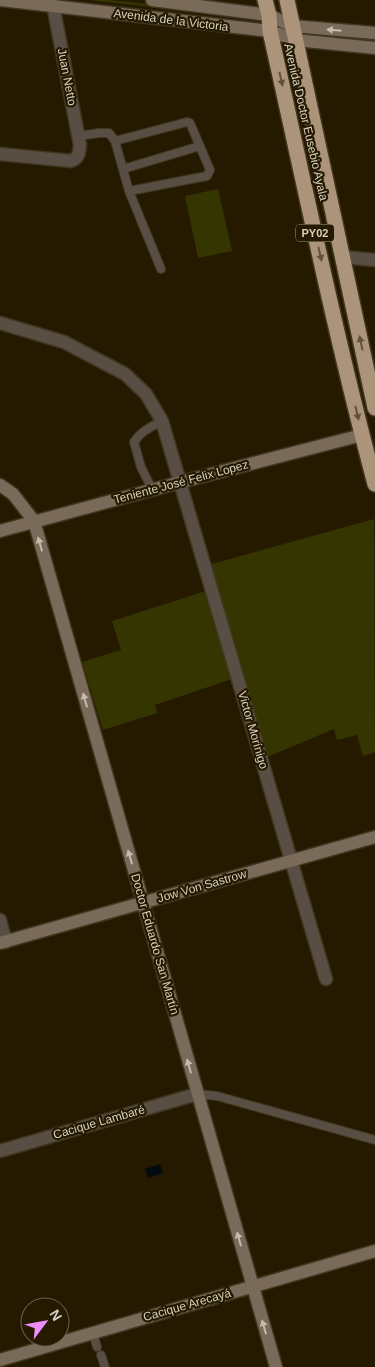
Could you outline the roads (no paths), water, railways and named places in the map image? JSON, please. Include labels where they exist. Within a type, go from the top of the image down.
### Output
[{"type":"highway","name":"Avenida Doctor Eusebio Ayala","points":[[287,0],[279,24],[362,435],[375,484]]},
{"type":"highway","name":"Avenida Doctor Eusebio Ayala","points":[[279,24],[343,257],[371,374],[375,408]]},
{"type":"street","name":"Avenida de la Victoria","points":[[0,0],[53,3],[279,24]]},
{"type":"street","name":"Avenida de la Victoria","points":[[152,0],[279,24]]},
{"type":"street","name":"Juan Netto","points":[[0,154],[71,161],[76,159],[79,154],[80,145],[53,3]]},
{"type":"street","points":[[279,24],[375,33]]},
{"type":"street","points":[[279,24],[375,48]]},
{"type":"street","points":[[343,257],[375,260]]},
{"type":"street","name":"Victor Morínigo","points":[[0,323],[64,342],[126,374],[146,394],[162,421],[326,979]]},
{"type":"street","name":"Teniente José Felix Lopez","points":[[0,531],[152,489],[362,435]]},
{"type":"street","points":[[0,485],[13,494],[34,521]]},
{"type":"street","name":"Doctor Eduardo San Martín","points":[[34,521],[276,1367]]},
{"type":"street","name":"Jow Von Sastrow","points":[[3,942],[144,904],[375,836]]},
{"type":"street","points":[[0,920],[3,942]]},
{"type":"street","name":"Cacique Lambaré","points":[[0,1151],[197,1094]]},
{"type":"street","name":"Cacique Arecayá","points":[[0,1360],[375,1251]]},
{"type":"lane","points":[[116,141],[186,122],[190,123],[210,170],[207,176],[129,191]]},
{"type":"lane","points":[[78,136],[99,132],[109,133],[116,141],[129,191],[161,270]]},
{"type":"lane","points":[[123,169],[200,146]]},
{"type":"lane","points":[[152,489],[141,467],[134,442],[145,430],[162,421]]},
{"type":"lane","points":[[197,1094],[217,1096],[375,1140]]},
{"type":"lane","points":[[92,1333],[97,1347]]},
{"type":"lane","points":[[101,1355],[105,1367]]}]
